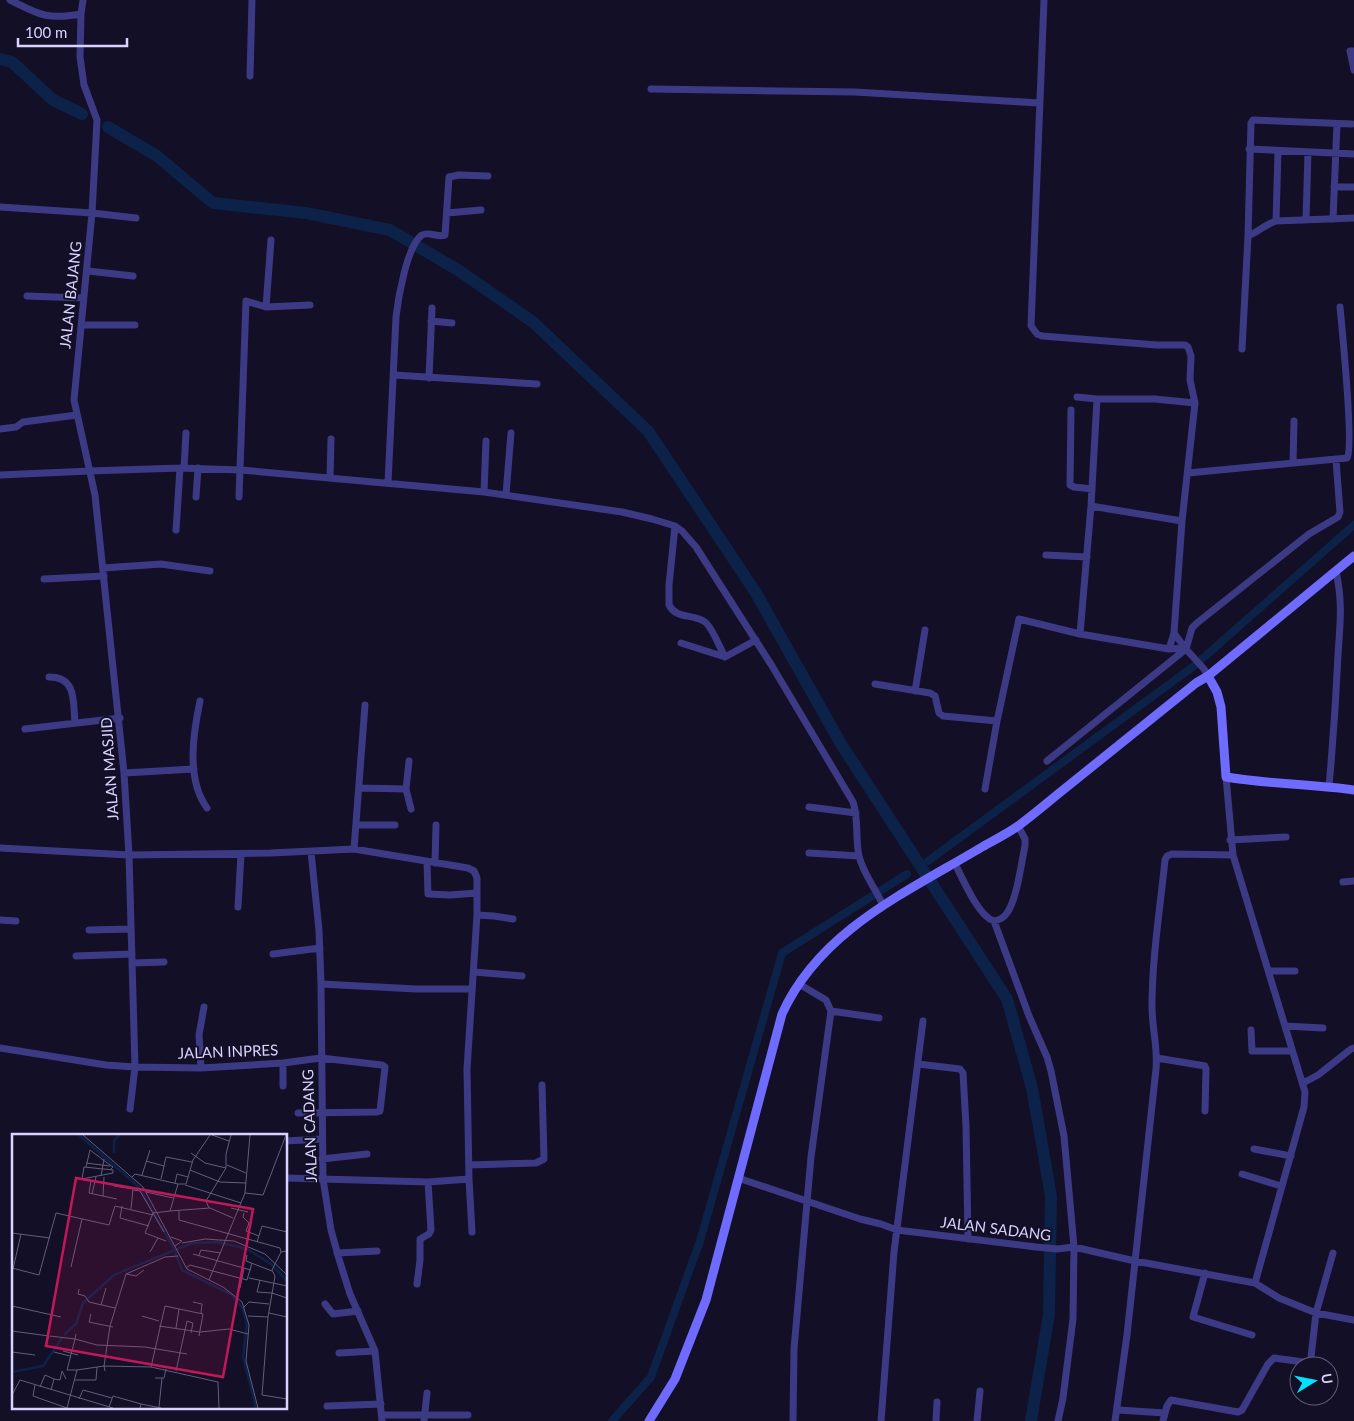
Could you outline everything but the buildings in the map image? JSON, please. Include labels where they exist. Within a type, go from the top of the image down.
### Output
[{"type":"street","points":[[10,0],[40,15],[56,17],[81,14]]},
{"type":"street","name":"JALAN BAJANG","points":[[83,0],[81,14],[81,66],[84,85],[97,120],[88,271],[74,391],[77,415],[90,470]]},
{"type":"street","points":[[250,76],[252,0]]},
{"type":"street","points":[[1044,0],[1031,326],[1037,334],[1042,336],[1157,345],[1185,345],[1188,347],[1191,356],[1190,380],[1195,403],[1182,521],[1174,633],[1169,650]]},
{"type":"street","points":[[1354,51],[1350,51],[1354,70]]},
{"type":"street","points":[[651,89],[856,92],[1039,103]]},
{"type":"street","points":[[1242,349],[1248,236],[1250,122],[1253,120],[1352,124]]},
{"type":"street","points":[[1333,219],[1337,124]]},
{"type":"street","points":[[1250,149],[1354,154]]},
{"type":"street","points":[[1276,221],[1278,150]]},
{"type":"street","points":[[1306,220],[1308,152]]},
{"type":"street","points":[[388,483],[399,294],[404,271],[418,239],[423,234],[444,236],[446,233],[448,182],[450,177],[459,175],[488,176]]},
{"type":"street","points":[[1334,187],[1354,187]]},
{"type":"street","points":[[0,207],[136,218]]},
{"type":"street","points":[[448,213],[481,210]]},
{"type":"street","points":[[1248,236],[1255,234],[1276,221],[1354,218]]},
{"type":"street","points":[[266,307],[271,240]]},
{"type":"street","points":[[88,271],[133,276]]},
{"type":"street","points":[[27,296],[84,298]]},
{"type":"street","points":[[239,497],[242,470],[245,302],[248,300],[266,307],[310,305]]},
{"type":"street","points":[[1188,473],[1345,459],[1349,455],[1340,307]]},
{"type":"street","points":[[428,378],[432,308]]},
{"type":"street","points":[[431,321],[452,324]]},
{"type":"street","points":[[82,325],[136,324]]},
{"type":"street","points":[[394,375],[537,384]]},
{"type":"street","points":[[1077,397],[1155,399],[1195,403]]},
{"type":"street","points":[[1080,634],[1092,506],[1097,399]]},
{"type":"street","points":[[1071,410],[1070,484],[1074,487],[1092,490]]},
{"type":"street","points":[[0,429],[16,427],[24,422],[77,415]]},
{"type":"street","points":[[1293,463],[1294,421]]},
{"type":"street","points":[[176,530],[186,432]]},
{"type":"street","points":[[506,494],[511,433]]},
{"type":"street","points":[[330,478],[331,439]]},
{"type":"street","points":[[484,492],[486,441]]},
{"type":"street","points":[[1047,761],[1187,649],[1192,628],[1197,623],[1308,534],[1340,515],[1336,460]]},
{"type":"street","points":[[0,475],[90,470],[182,468],[242,470],[506,494],[622,512],[675,526],[696,547],[756,640],[853,802],[856,813],[859,856],[881,902]]},
{"type":"street","points":[[196,497],[198,468]]},
{"type":"street","name":"JALAN MASJID","points":[[90,470],[95,496],[120,718],[124,773],[129,854],[135,1067],[130,1109]]},
{"type":"street","points":[[1092,506],[1182,521]]},
{"type":"street","points":[[675,526],[669,585],[669,605],[677,614],[706,622],[726,657]]},
{"type":"street","points":[[1046,555],[1087,557]]},
{"type":"street","points":[[650,1421],[675,1379],[706,1300],[775,1034],[790,995],[815,963],[833,943],[881,902],[918,885],[1019,828],[1206,673],[1354,556]]},
{"type":"street","points":[[44,579],[161,564],[210,571]]},
{"type":"street","points":[[1329,786],[1336,713],[1342,611],[1336,571]]},
{"type":"street","points":[[985,789],[997,721],[1019,619],[1080,634],[1169,650],[1187,649]]},
{"type":"street","points":[[915,690],[924,630]]},
{"type":"street","points":[[1174,633],[1206,673],[1217,692],[1221,707],[1230,840],[1233,855],[1305,1092],[1304,1107],[1256,1283],[1279,1298],[1316,1313],[1354,1320]]},
{"type":"street","points":[[681,642],[726,657],[756,640]]},
{"type":"street","points":[[49,676],[64,679],[72,690],[75,723]]},
{"type":"street","points":[[875,684],[930,693],[935,696],[939,713],[943,716],[997,721]]},
{"type":"street","points":[[200,701],[195,723],[194,769],[201,800],[207,808]]},
{"type":"street","points":[[354,849],[365,705]]},
{"type":"street","points":[[25,729],[120,718]]},
{"type":"street","points":[[409,761],[406,790],[411,809]]},
{"type":"street","points":[[124,773],[194,769]]},
{"type":"street","points":[[1226,777],[1247,781],[1329,786],[1354,790]]},
{"type":"street","points":[[358,788],[406,790]]},
{"type":"street","points":[[808,807],[856,813]]},
{"type":"street","points":[[356,825],[396,825]]},
{"type":"street","points":[[436,825],[428,894],[477,893]]},
{"type":"street","points":[[994,921],[1003,918],[1007,914],[1012,902],[1025,846],[1025,839],[1019,828]]},
{"type":"street","points":[[1230,840],[1286,837]]},
{"type":"street","points":[[0,848],[129,854],[241,854],[354,849],[474,871],[477,878],[478,915],[467,1070],[472,1232]]},
{"type":"street","name":"JALAN CADANG","points":[[311,852],[320,948],[323,1178],[331,1230],[337,1253],[350,1294],[375,1351],[382,1418]]},
{"type":"street","points":[[809,853],[859,856]]},
{"type":"street","points":[[238,907],[241,854]]},
{"type":"street","points":[[1115,1421],[1118,1410],[1157,1058],[1152,1007],[1154,966],[1166,858],[1172,854],[1233,855]]},
{"type":"street","points":[[955,864],[977,904],[988,918],[994,921],[1051,1071],[1064,1136],[1074,1248],[1073,1319],[1063,1398],[1058,1421]]},
{"type":"street","points":[[1343,882],[1354,881]]},
{"type":"street","points":[[478,915],[513,919]]},
{"type":"street","points":[[0,920],[16,921]]},
{"type":"street","points":[[89,930],[131,929]]},
{"type":"street","points":[[273,954],[320,948]]},
{"type":"street","points":[[76,956],[132,954]]},
{"type":"street","points":[[132,963],[164,962]]},
{"type":"street","points":[[1269,971],[1295,971]]},
{"type":"street","points":[[474,972],[522,976]]},
{"type":"street","points":[[321,984],[416,989],[472,989]]},
{"type":"street","points":[[793,1421],[794,1349],[807,1200],[831,1011],[826,1000],[799,984]]},
{"type":"street","points":[[201,1068],[200,1035],[204,1007]]},
{"type":"street","points":[[831,1011],[878,1018]]},
{"type":"street","points":[[881,1421],[894,1252],[923,1021]]},
{"type":"street","points":[[1284,1026],[1324,1028]]},
{"type":"street","points":[[1252,1030],[1252,1050],[1291,1051]]},
{"type":"street","name":"JALAN INPRES","points":[[0,1048],[106,1065],[135,1067],[201,1068],[282,1063],[321,1058],[382,1065],[385,1068],[380,1111],[323,1112]]},
{"type":"street","points":[[1303,1083],[1318,1075],[1354,1048]]},
{"type":"street","points":[[1157,1058],[1205,1066],[1205,1111]]},
{"type":"street","points":[[282,1063],[283,1086]]},
{"type":"street","points":[[918,1064],[960,1069],[963,1073],[968,1239]]},
{"type":"street","points":[[469,1164],[536,1163],[544,1160],[542,1085]]},
{"type":"street","points":[[298,1112],[323,1112]]},
{"type":"street","points":[[288,1141],[322,1139]]},
{"type":"street","points":[[1254,1149],[1291,1156]]},
{"type":"street","points":[[322,1159],[367,1154]]},
{"type":"street","points":[[1242,1174],[1281,1186]]},
{"type":"street","points":[[288,1178],[428,1182],[469,1179]]},
{"type":"street","name":"JALAN SADANG","points":[[738,1178],[897,1230],[1036,1247],[1074,1248],[1256,1283]]},
{"type":"street","points":[[418,1284],[420,1240],[429,1234],[430,1230],[428,1182]]},
{"type":"street","points":[[337,1253],[377,1251]]},
{"type":"street","points":[[1312,1356],[1316,1313],[1333,1253]]},
{"type":"street","points":[[1205,1273],[1193,1317],[1252,1335]]},
{"type":"street","points":[[326,1304],[333,1314],[358,1311]]},
{"type":"street","points":[[339,1353],[375,1351]]},
{"type":"street","points":[[1163,1421],[1167,1406],[1171,1400],[1238,1412],[1242,1410],[1268,1364],[1274,1358],[1289,1361]]},
{"type":"street","points":[[978,1421],[980,1391]]},
{"type":"street","points":[[424,1418],[427,1393]]},
{"type":"street","points":[[936,1421],[937,1402]]},
{"type":"street","points":[[327,1406],[381,1404]]},
{"type":"street","points":[[1118,1410],[1165,1412]]},
{"type":"street","points":[[382,1418],[468,1415]]},
{"type":"waterway","points":[[0,59],[12,62],[53,100],[82,114]]},
{"type":"waterway","points":[[108,127],[157,156],[213,203],[306,213],[390,230],[458,270],[533,322],[648,431],[756,593],[841,744],[1007,999],[1032,1088],[1051,1196],[1049,1314],[1031,1421]]},
{"type":"waterway","points":[[928,861],[1194,666],[1354,525]]},
{"type":"waterway","points":[[612,1421],[651,1377],[700,1241],[782,953],[907,874]]}]
